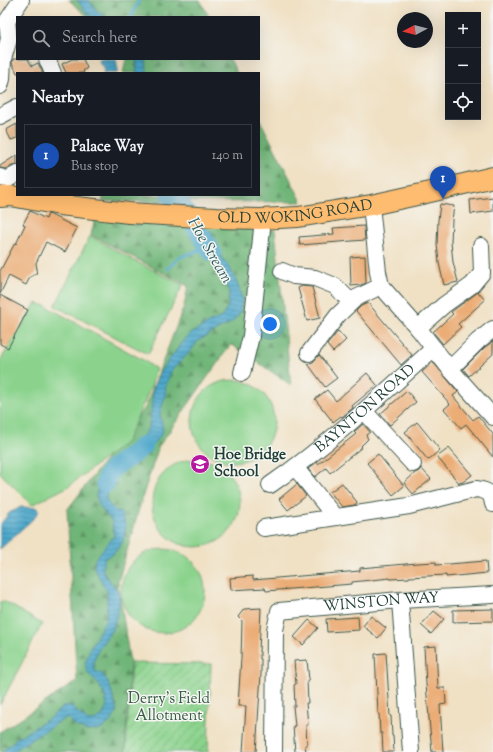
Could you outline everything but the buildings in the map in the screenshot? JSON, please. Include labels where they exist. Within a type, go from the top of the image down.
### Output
[{"type":"main road","name":"OLD WOKING ROAD","points":[[0,197],[11,196],[60,205],[148,214],[263,219],[298,217],[426,194],[493,177]]},
{"type":"street","points":[[0,86],[2,79],[2,60],[13,40],[4,20],[21,0]]},
{"type":"street","points":[[47,60],[53,72]]},
{"type":"street","points":[[0,116],[16,108]]},
{"type":"street","points":[[0,177],[8,179],[16,175]]},
{"type":"street","points":[[371,204],[378,272],[381,286],[418,328],[450,369],[493,417]]},
{"type":"street","points":[[242,373],[251,336],[263,219]]},
{"type":"street","points":[[418,328],[444,305],[472,285],[482,273],[481,246]]},
{"type":"street","points":[[282,271],[294,276],[315,278],[335,286],[351,302]]},
{"type":"street","points":[[308,353],[351,302],[381,286]]},
{"type":"street","points":[[450,369],[478,341],[493,329]]},
{"type":"street","name":"BAYNTON ROAD","points":[[270,485],[295,467],[364,410],[434,348]]},
{"type":"street","points":[[364,410],[413,464]]},
{"type":"street","points":[[295,467],[331,512]]},
{"type":"street","points":[[264,528],[409,506],[476,489],[486,491],[491,495],[493,504]]},
{"type":"street","name":"WINSTON WAY","points":[[274,752],[275,630],[279,610],[400,600],[488,595]]},
{"type":"street","points":[[400,600],[411,752]]},
{"type":"green space","points":[[69,0],[200,0],[208,16],[87,16]]},
{"type":"green space","points":[[126,60],[230,60],[236,72],[123,72]]},
{"type":"green space","points":[[260,120],[302,202],[102,201],[104,196],[260,196]]},
{"type":"green space","points":[[95,219],[275,230],[291,385],[231,344],[159,446],[118,582],[130,663],[125,752],[0,752],[0,732],[77,681],[67,510],[145,408],[184,306],[188,286],[91,235]]},
{"type":"green space","points":[[90,236],[183,285],[148,354],[55,306]]},
{"type":"green space","points":[[36,303],[46,306],[143,360],[156,369],[151,387],[126,442],[69,486],[32,505],[0,473],[0,361]]},
{"type":"green space","points":[[233,380],[249,384],[262,392],[270,405],[274,421],[270,437],[262,450],[249,458],[233,462],[217,458],[204,450],[196,437],[192,421],[196,405],[204,392],[217,384]]},
{"type":"green space","points":[[196,459],[213,462],[227,472],[237,486],[240,503],[237,520],[227,534],[213,544],[196,547],[179,544],[165,534],[155,520],[152,503],[155,486],[165,472],[179,462]]},
{"type":"green space","points":[[163,549],[179,552],[193,561],[202,575],[205,591],[202,607],[193,621],[179,630],[163,633],[147,630],[133,621],[124,607],[121,591],[124,575],[133,561],[147,552]]},
{"type":"green space","points":[[4,601],[42,624],[0,705],[0,602]]},
{"type":"green space","name":"Derry's Field Allotment","points":[[131,663],[211,664],[208,752],[126,752]]},
{"type":"water","points":[[77,0],[88,0],[104,16],[91,16]]},
{"type":"water","points":[[99,60],[116,60],[117,72],[104,72],[105,69],[100,64]]},
{"type":"water","points":[[136,60],[146,60],[147,72],[136,72]]},
{"type":"water","points":[[165,196],[180,196],[193,200],[167,199]]},
{"type":"water","points":[[192,230],[211,231],[215,246],[230,268],[237,283],[242,298],[240,313],[232,322],[198,341],[189,353],[171,371],[166,385],[165,396],[160,414],[163,430],[159,438],[127,467],[120,457],[126,454],[143,437],[149,426],[153,389],[160,372],[189,335],[210,322],[222,317],[228,306],[229,291],[221,274]]},
{"type":"water","points":[[115,459],[124,471],[109,483],[106,501],[116,511],[121,513],[126,526],[123,542],[113,554],[105,558],[103,568],[105,576],[118,592],[119,604],[113,628],[96,654],[94,670],[103,675],[106,679],[112,693],[117,713],[101,730],[87,731],[77,727],[68,718],[62,720],[22,745],[14,752],[2,752],[17,738],[50,718],[64,706],[69,705],[88,721],[97,720],[103,715],[107,706],[105,696],[99,685],[87,672],[85,663],[91,647],[106,619],[107,591],[94,568],[95,559],[114,536],[112,521],[100,507],[96,496],[99,480],[105,469]]},
{"type":"water","points":[[21,507],[37,508],[39,511],[34,518],[0,549],[0,525],[9,513]]},
{"type":"waterway","points":[[131,16],[139,0]]},
{"type":"waterway","name":"Hoe Stream","points":[[171,196],[181,205],[212,252]]},
{"type":"waterway","points":[[167,269],[180,257],[209,247]]},
{"type":"waterway","name":"Hoe Stream","points":[[105,484],[106,478],[111,470],[144,445]]},
{"type":"place","name":"Palace Way","points":[[443,199]]},
{"type":"place","name":"Hoe Bridge School","points":[[200,464]]}]
